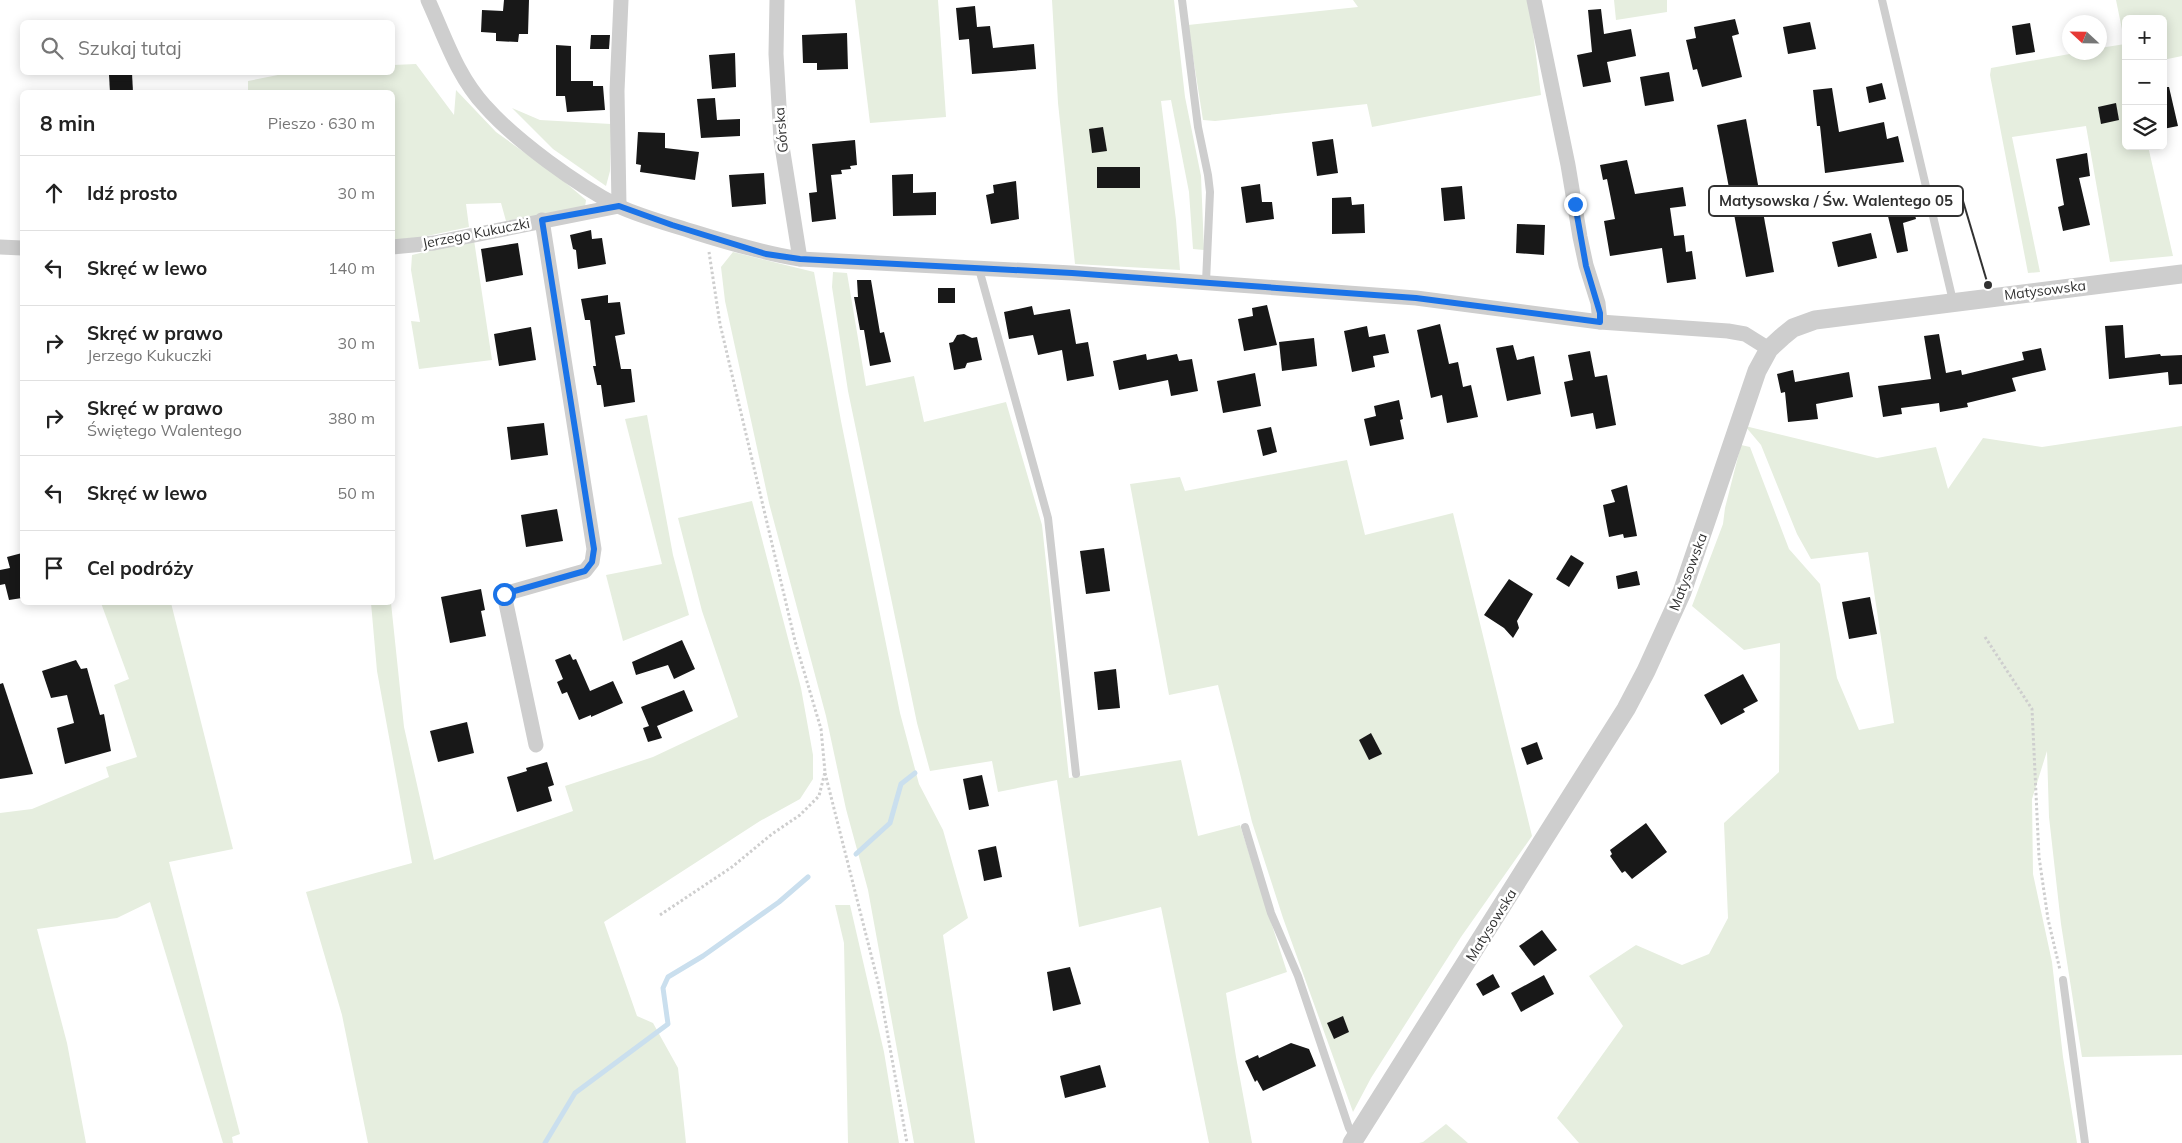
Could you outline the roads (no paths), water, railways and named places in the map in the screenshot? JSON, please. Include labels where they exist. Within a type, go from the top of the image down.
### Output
[{"type":"street","points":[[428,0],[455,64],[484,106],[519,139],[577,181],[619,206],[766,254],[800,259],[1206,282],[1416,298],[1600,322],[1736,332],[1745,334],[1769,348]]},
{"type":"street","points":[[619,206],[616,91],[621,0]]},
{"type":"street","name":"Górska","points":[[777,0],[776,54],[781,140],[800,259]]},
{"type":"street","points":[[1534,0],[1570,175],[1580,238],[1588,273],[1598,303],[1600,322]]},
{"type":"street","name":"Jerzego Kukuczki","points":[[395,247],[434,243],[619,206]]},
{"type":"street","points":[[536,745],[504,594],[585,571],[592,562],[594,549],[542,220]]},
{"type":"street","points":[[0,247],[20,248]]},
{"type":"street","name":"Matysowska","points":[[1354,1140],[1597,757],[1646,670],[1682,592],[1704,533],[1751,386],[1769,348],[1793,328],[1815,320],[1953,301],[2182,274]]},
{"type":"lane","points":[[1182,0],[1198,128],[1210,192],[1206,282]]},
{"type":"lane","points":[[1882,0],[1953,301]]},
{"type":"lane","points":[[979,269],[1048,518],[1076,774]]},
{"type":"lane","points":[[1245,826],[1271,912],[1298,976],[1354,1140]]},
{"type":"lane","points":[[2063,980],[2086,1143]]},
{"type":"waterway","points":[[856,854],[890,823],[901,784],[915,773]]},
{"type":"waterway","points":[[545,1143],[575,1093],[668,1024],[663,988],[668,977],[703,956],[779,902],[808,877]]},
{"type":"place","name":"Matysowska / Św. Walentego 05","points":[[1988,285]]}]
